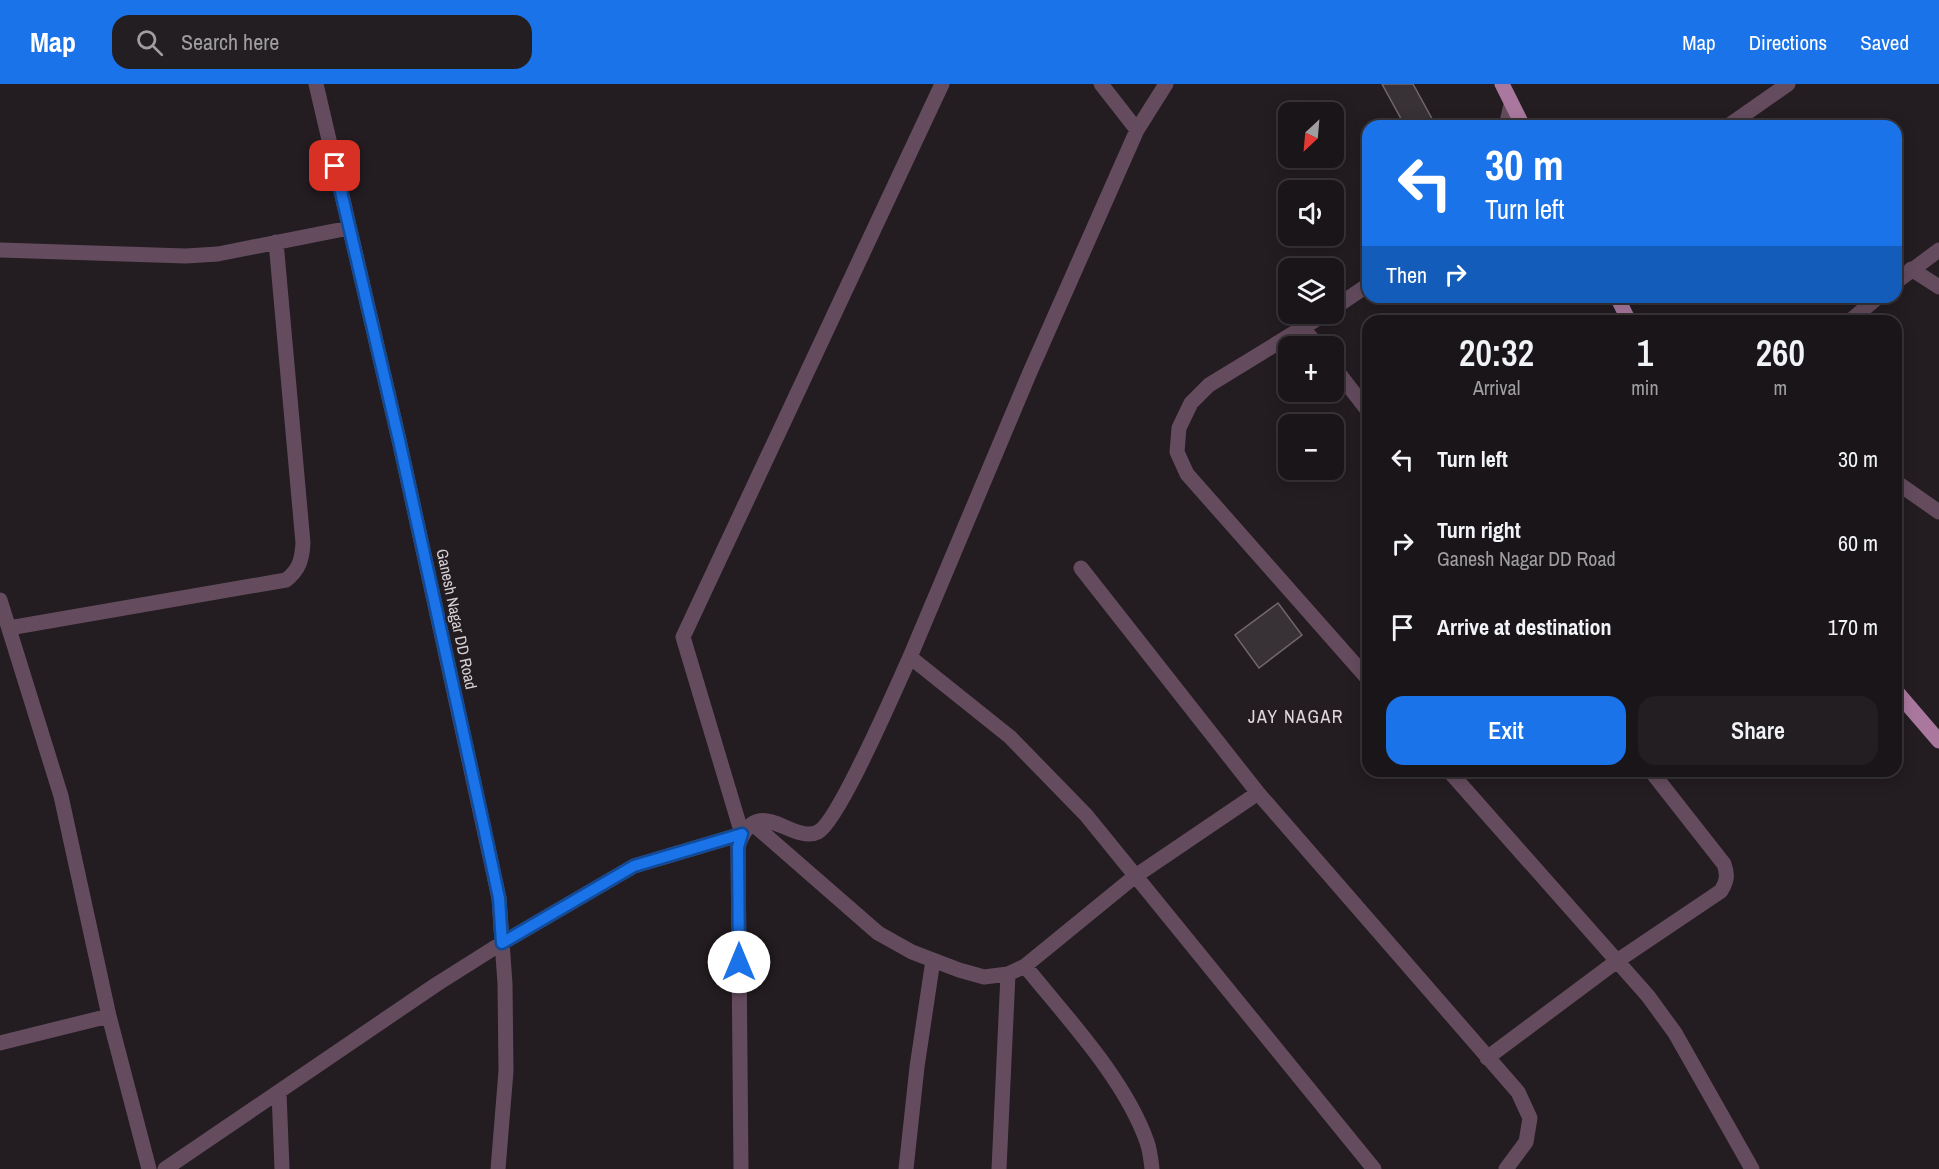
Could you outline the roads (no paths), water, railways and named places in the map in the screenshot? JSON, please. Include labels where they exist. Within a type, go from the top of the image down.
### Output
[{"type":"main road","points":[[1502,84],[1520,120]]},
{"type":"main road","points":[[1902,698],[1939,741]]},
{"type":"street","name":"Ganesh Nagar DD Road","points":[[316,84],[399,440],[499,898],[506,1071],[498,1169]]},
{"type":"street","points":[[942,84],[683,637],[747,829],[878,933],[912,952],[984,976],[1008,974],[1025,966],[1134,877],[1258,793]]},
{"type":"street","points":[[1101,84],[1137,130]]},
{"type":"street","points":[[165,1169],[437,984],[634,866],[747,829],[767,820],[805,833],[818,832],[826,825],[844,797],[910,657],[1030,372],[1137,130],[1166,84]]},
{"type":"street","points":[[1737,120],[1788,84]]},
{"type":"street","points":[[1507,120],[1511,105]]},
{"type":"street","points":[[0,250],[186,256],[218,254],[349,228]]},
{"type":"street","points":[[9,628],[286,580],[297,572],[302,557],[303,543],[276,242]]},
{"type":"street","points":[[1902,277],[1939,250]]},
{"type":"street","points":[[1911,269],[1939,287]]},
{"type":"street","points":[[1344,301],[1362,289]]},
{"type":"street","points":[[1857,315],[1871,303]]},
{"type":"street","points":[[1309,324],[1209,385],[1191,403],[1179,428],[1177,452],[1187,474],[1362,672]]},
{"type":"street","points":[[1303,328],[1310,336]]},
{"type":"street","points":[[1344,380],[1362,403]]},
{"type":"street","points":[[1902,486],[1939,512]]},
{"type":"street","points":[[1081,568],[1258,793],[1518,1092],[1530,1118],[1526,1142],[1506,1169]]},
{"type":"street","points":[[0,600],[61,796],[109,1016],[149,1169]]},
{"type":"street","points":[[910,657],[1010,737],[1086,815],[1134,877],[1374,1169]]},
{"type":"street","points":[[1454,777],[1648,996],[1675,1033],[1752,1169]]},
{"type":"street","points":[[1487,1058],[1617,961],[1720,891],[1726,883],[1727,873],[1724,864],[1656,777]]},
{"type":"street","points":[[741,1169],[738,847],[747,829]]},
{"type":"street","points":[[906,1169],[917,1067],[933,960]]},
{"type":"street","points":[[1025,966],[1117,1084],[1141,1126],[1148,1144],[1152,1169]]},
{"type":"street","points":[[999,1169],[1008,974]]},
{"type":"street","points":[[0,1043],[109,1016]]},
{"type":"street","points":[[279,1092],[282,1169]]},
{"type":"district","name":"JAY NAGAR","points":[[1296,716]]}]
